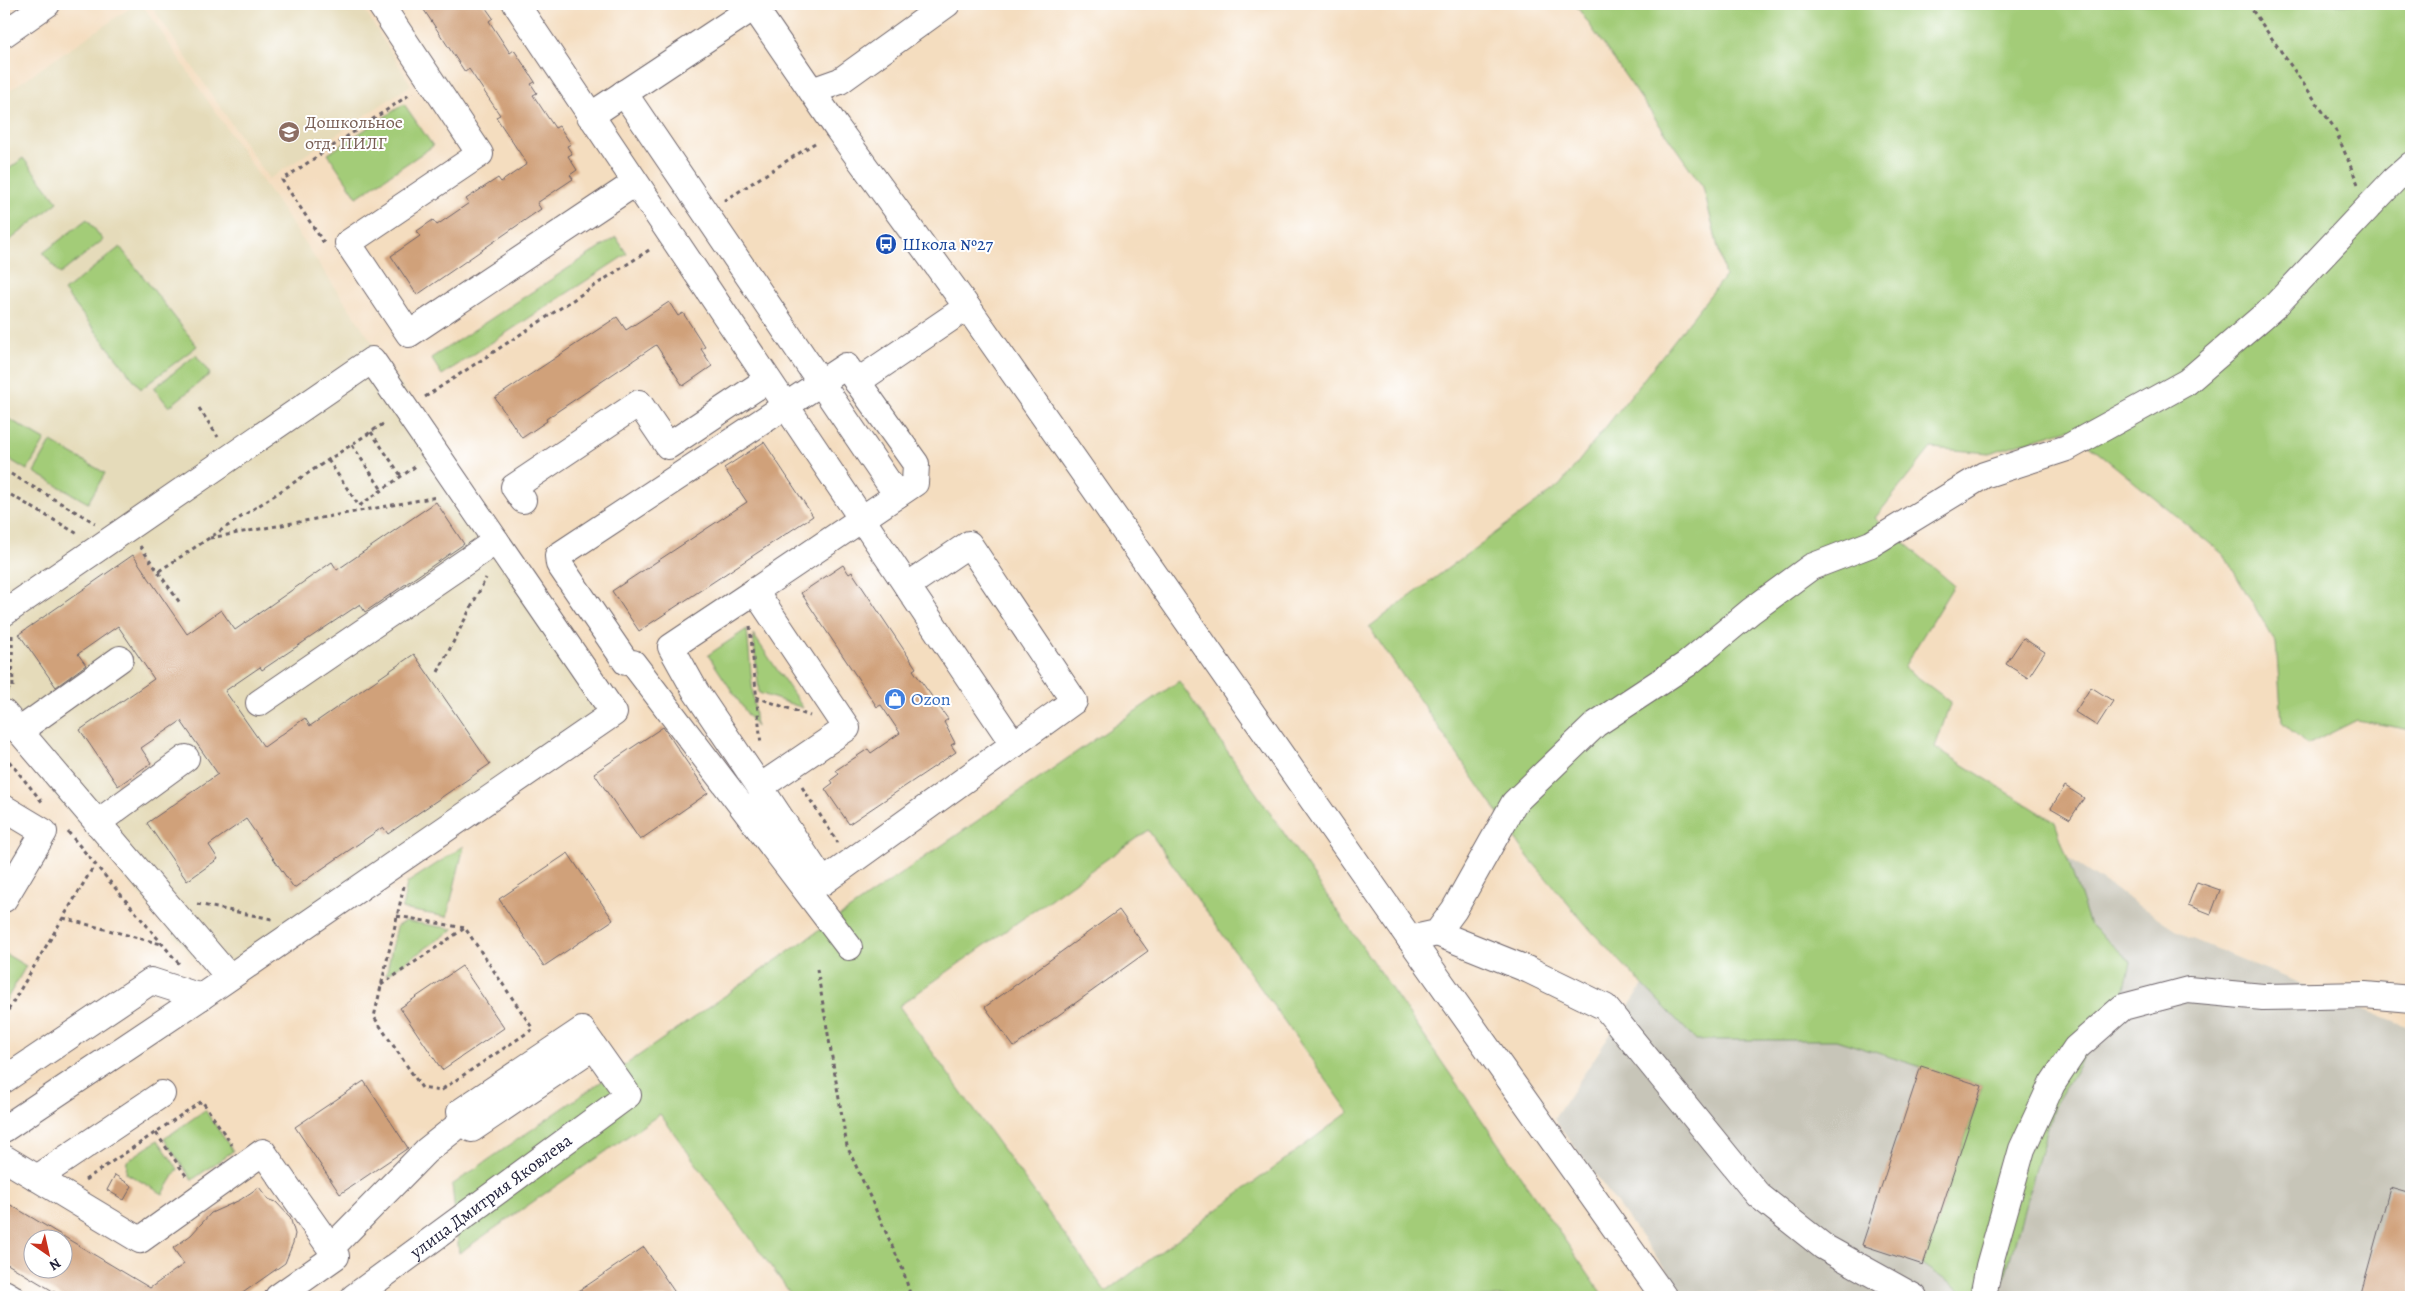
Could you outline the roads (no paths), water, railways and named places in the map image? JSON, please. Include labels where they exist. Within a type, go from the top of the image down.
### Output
[{"type":"street","points":[[4,34],[47,4]]},
{"type":"street","points":[[380,4],[480,154],[348,242],[409,334],[635,183]]},
{"type":"street","points":[[516,4],[784,407],[1014,745]]},
{"type":"street","points":[[812,91],[840,81],[947,4]]},
{"type":"street","points":[[590,116],[753,5],[837,128],[968,307],[1410,939],[1664,1297]]},
{"type":"street","points":[[624,93],[707,213],[896,496]]},
{"type":"street","points":[[1437,933],[1454,910],[1514,803],[1596,724],[1687,664],[1751,611],[1811,567],[1871,544],[1984,475],[2067,448],[2187,382],[2275,306],[2368,208],[2411,166]]},
{"type":"street","points":[[857,382],[968,307]]},
{"type":"street","points":[[4,1128],[203,996],[614,713],[372,360],[7,611]]},
{"type":"street","points":[[849,947],[633,664],[626,662],[559,564],[558,556],[846,366],[916,464],[915,483],[671,647],[696,692],[762,785],[823,882],[1074,701],[969,544],[907,586]]},
{"type":"street","points":[[523,500],[514,487],[639,403],[668,446],[767,380]]},
{"type":"street","points":[[259,703],[498,544]]},
{"type":"street","points":[[751,593],[847,729],[762,785]]},
{"type":"street","points":[[120,659],[12,713],[97,823],[229,977]]},
{"type":"street","points":[[97,823],[186,758]]},
{"type":"street","points":[[4,808],[44,832],[4,899]]},
{"type":"street","points":[[1410,939],[1437,933],[1529,970],[1605,1007],[1758,1195],[1824,1247],[1914,1297]]},
{"type":"street","points":[[4,1080],[151,982],[203,996]]},
{"type":"street","points":[[1983,1297],[1989,1266],[2022,1149],[2052,1084],[2076,1048],[2123,1007],[2188,990],[2263,997],[2365,995],[2411,999]]},
{"type":"street","name":"улица Дмитрия Яковлева","points":[[331,1248],[463,1116],[582,1030],[628,1095],[354,1297]]},
{"type":"street","points":[[37,1178],[162,1094]]},
{"type":"street","points":[[4,1158],[140,1240],[263,1152],[336,1256],[278,1297]]},
{"type":"street","points":[[4,1293],[11,1297]]},
{"type":"place","name":"Дошкольное отд. ПИЛГ","points":[[289,132]]},
{"type":"place","name":"Школа №27","points":[[886,244]]},
{"type":"place","name":"Ozon","points":[[895,699]]}]
